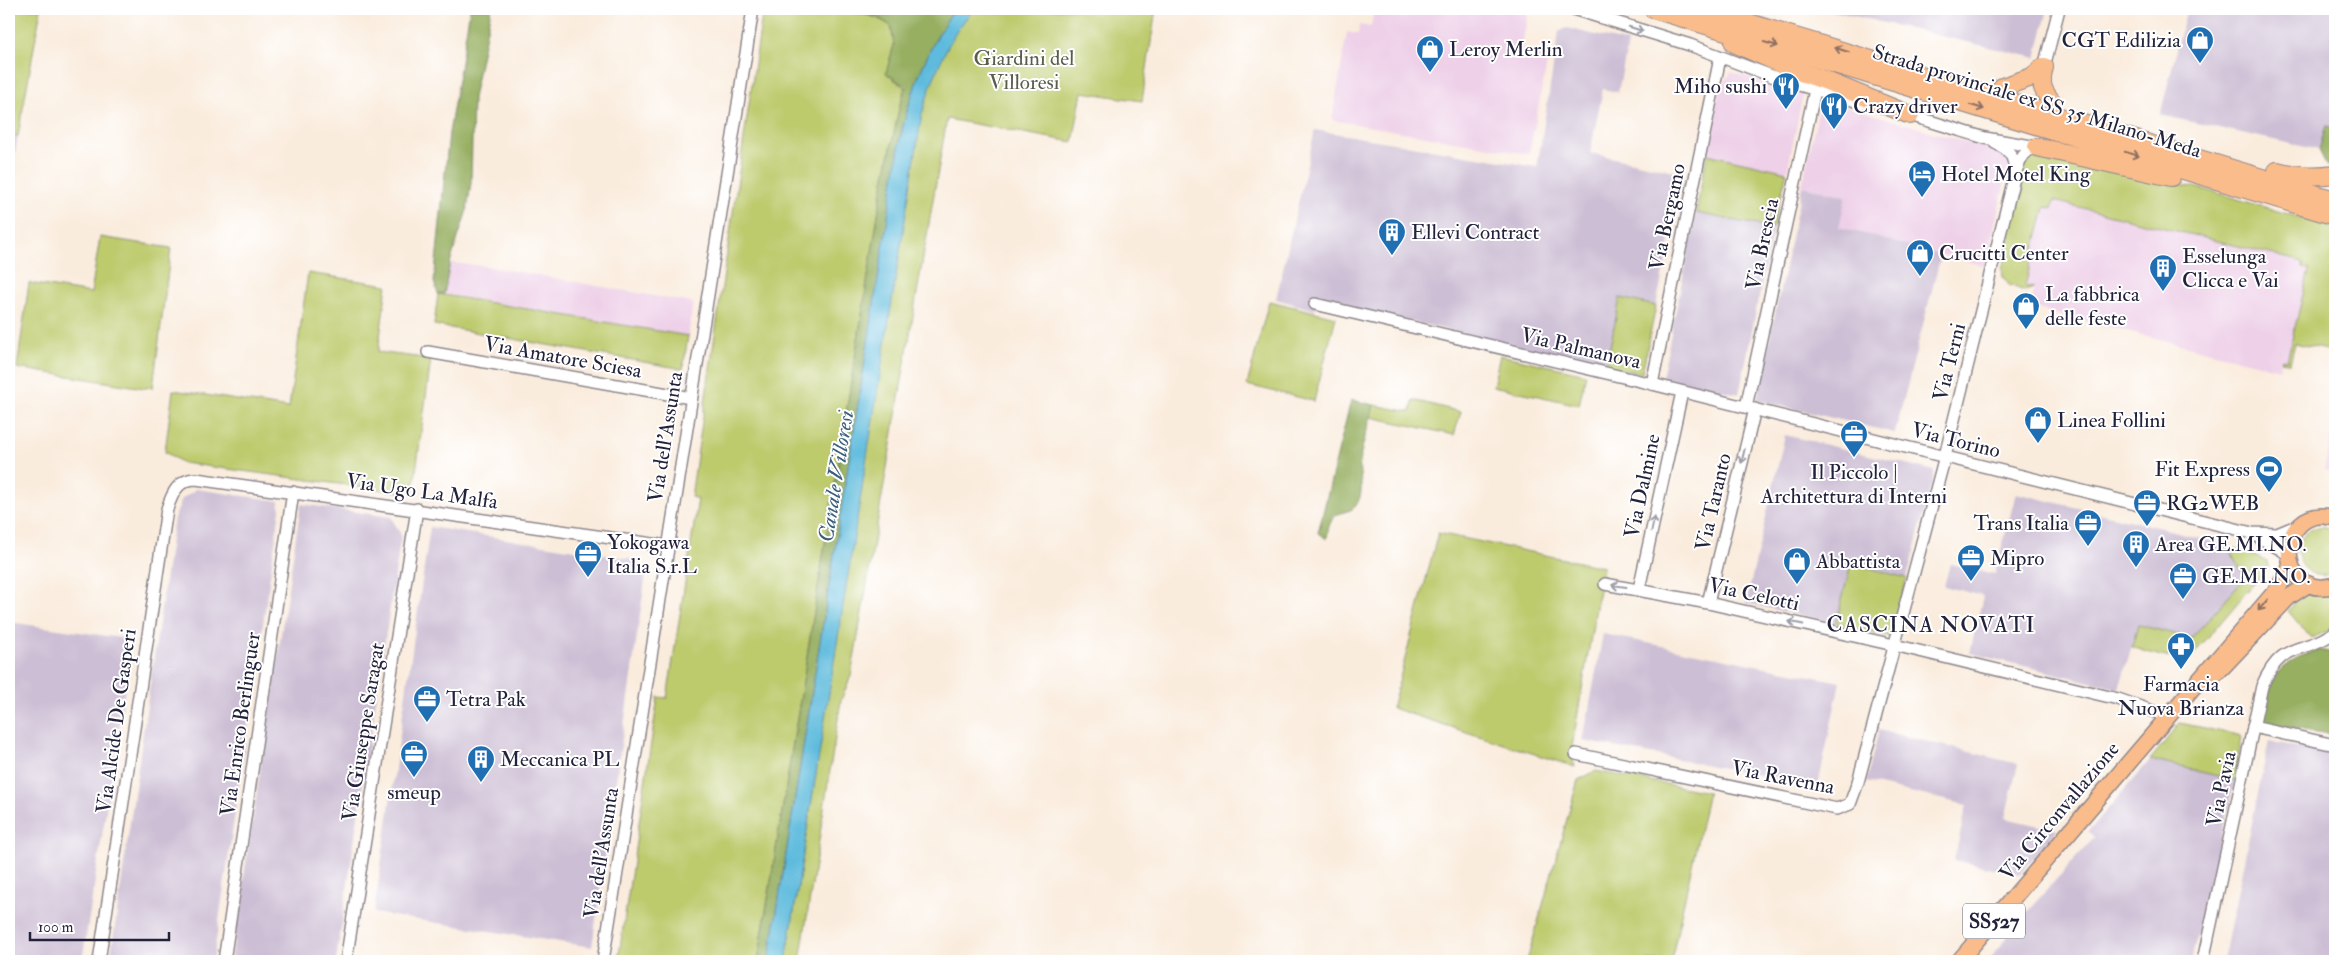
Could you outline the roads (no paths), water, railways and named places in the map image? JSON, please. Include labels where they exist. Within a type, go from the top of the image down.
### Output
[{"type":"highway","points":[[1645,9],[1745,47],[1795,70],[1910,115]]},
{"type":"highway","points":[[1653,9],[1727,23]]},
{"type":"highway","points":[[1703,9],[1727,23]]},
{"type":"highway","name":"Strada provinciale ex SS 35 Milano-Meda","points":[[1727,23],[1889,65],[2335,200]]},
{"type":"highway","name":"Strada provinciale ex SS 35 Milano-Meda","points":[[1727,23],[2335,216]]},
{"type":"highway","points":[[1889,65],[1900,58],[2295,176],[2335,174]]},
{"type":"highway","points":[[2002,87],[2032,77],[2044,67]]},
{"type":"highway","points":[[2044,67],[2040,82],[2043,91],[2052,102]]},
{"type":"highway","points":[[2037,147],[2210,186],[2335,224]]},
{"type":"main road","points":[[2303,523],[2316,517],[2333,515]]},
{"type":"main road","name":"Via Circonvallazione","points":[[1959,961],[2279,587],[2290,561],[2291,538],[2303,523]]},
{"type":"main road","points":[[2290,561],[2298,576],[2309,584],[2333,587]]},
{"type":"main road","name":"Via Circonvallazione","points":[[2170,715],[2235,656],[2289,597],[2309,584]]},
{"type":"street","name":"Via dell'Assunta","points":[[603,961],[690,398],[753,9]]},
{"type":"street","points":[[1573,9],[1690,45],[1720,58],[1815,90],[1910,115],[1985,138],[2037,147]]},
{"type":"street","points":[[2044,67],[2059,9]]},
{"type":"street","name":"Via Bergamo","points":[[1652,384],[1720,58]]},
{"type":"street","name":"Via Brescia","points":[[1751,408],[1815,90]]},
{"type":"street","points":[[1985,138],[2011,152],[2015,174]]},
{"type":"street","name":"Via Terni","points":[[1894,645],[1946,456],[2015,174],[2024,154],[2029,149],[2037,147]]},
{"type":"street","name":"Via Palmanova","points":[[1316,304],[1652,384]]},
{"type":"street","name":"Via Amatore Sciesa","points":[[428,352],[690,398]]},
{"type":"street","name":"Via Torino","points":[[1652,384],[2252,533],[2277,534],[2303,523]]},
{"type":"street","name":"Via Dalmine","points":[[1639,589],[1682,392]]},
{"type":"street","name":"Via Taranto","points":[[1708,603],[1751,408]]},
{"type":"street","name":"Via Ugo La Malfa","points":[[175,488],[189,479],[196,479],[418,509],[667,546]]},
{"type":"street","name":"Via Alcide De Gasperi","points":[[100,961],[167,509],[175,488]]},
{"type":"street","name":"Via Enrico Berlinguer","points":[[224,961],[293,492]]},
{"type":"street","name":"Via Giuseppe Saragat","points":[[346,961],[418,509]]},
{"type":"street","name":"Via Torino","points":[[2252,533],[2282,550],[2290,561]]},
{"type":"street","name":"Via Celotti","points":[[1605,584],[1708,603],[1894,645],[2118,700],[2170,715]]},
{"type":"street","name":"Via Pavia","points":[[2202,961],[2262,686],[2267,674],[2277,660],[2306,645],[2329,637],[2335,632]]},
{"type":"street","name":"Via Pavia","points":[[2306,645],[2335,644]]},
{"type":"street","name":"Via Ravenna","points":[[1576,754],[1838,808],[1850,804],[1853,799],[1894,645]]},
{"type":"street","points":[[2254,727],[2335,745]]},
{"type":"water","points":[[954,9],[974,9],[956,32],[942,58],[922,114],[786,961],[769,961],[901,135],[910,100],[921,69]]},
{"type":"place","name":"CGT Edilizia","points":[[2200,64]]},
{"type":"place","name":"Leroy Merlin","points":[[1430,73]]},
{"type":"place","name":"Miho sushi","points":[[1786,110]]},
{"type":"place","name":"Crazy driver","points":[[1834,130]]},
{"type":"place","name":"Hotel Motel King","points":[[1922,198]]},
{"type":"place","name":"Ellevi Contract","points":[[1392,256]]},
{"type":"place","name":"Crucitti Center","points":[[1920,277]]},
{"type":"place","name":"Esselunga Clicca e Vai","points":[[2163,292]]},
{"type":"place","name":"La fabbrica delle feste","points":[[2026,330]]},
{"type":"place","name":"Linea Follini","points":[[2038,444]]},
{"type":"place","name":"Il Piccolo | Architettura di Interni","points":[[1854,458]]},
{"type":"place","name":"Fit Express","points":[[2269,493]]},
{"type":"place","name":"RG2WEB","points":[[2147,527]]},
{"type":"place","name":"Trans Italia","points":[[2088,547]]},
{"type":"place","name":"Area GE.MI.NO.","points":[[2136,568]]},
{"type":"place","name":"Yokogawa Italia S.r.L","points":[[588,578]]},
{"type":"place","name":"Mipro","points":[[1971,582]]},
{"type":"place","name":"Abbattista","points":[[1797,585]]},
{"type":"place","name":"GE.MI.NO.","points":[[2183,600]]},
{"type":"place","name":"Farmacia Nuova Brianza","points":[[2181,670]]},
{"type":"place","name":"Tetra Pak","points":[[427,723]]},
{"type":"place","name":"smeup","points":[[414,778]]},
{"type":"place","name":"Meccanica PL","points":[[481,783]]},
{"type":"district","name":"CASCINA NOVATI","points":[[1931,624]]},
{"type":"park label","name":"Giardini del Villoresi","points":[[1024,70]]},
{"type":"water label","name":"Canale Villoresi","points":[[835,476]]}]
